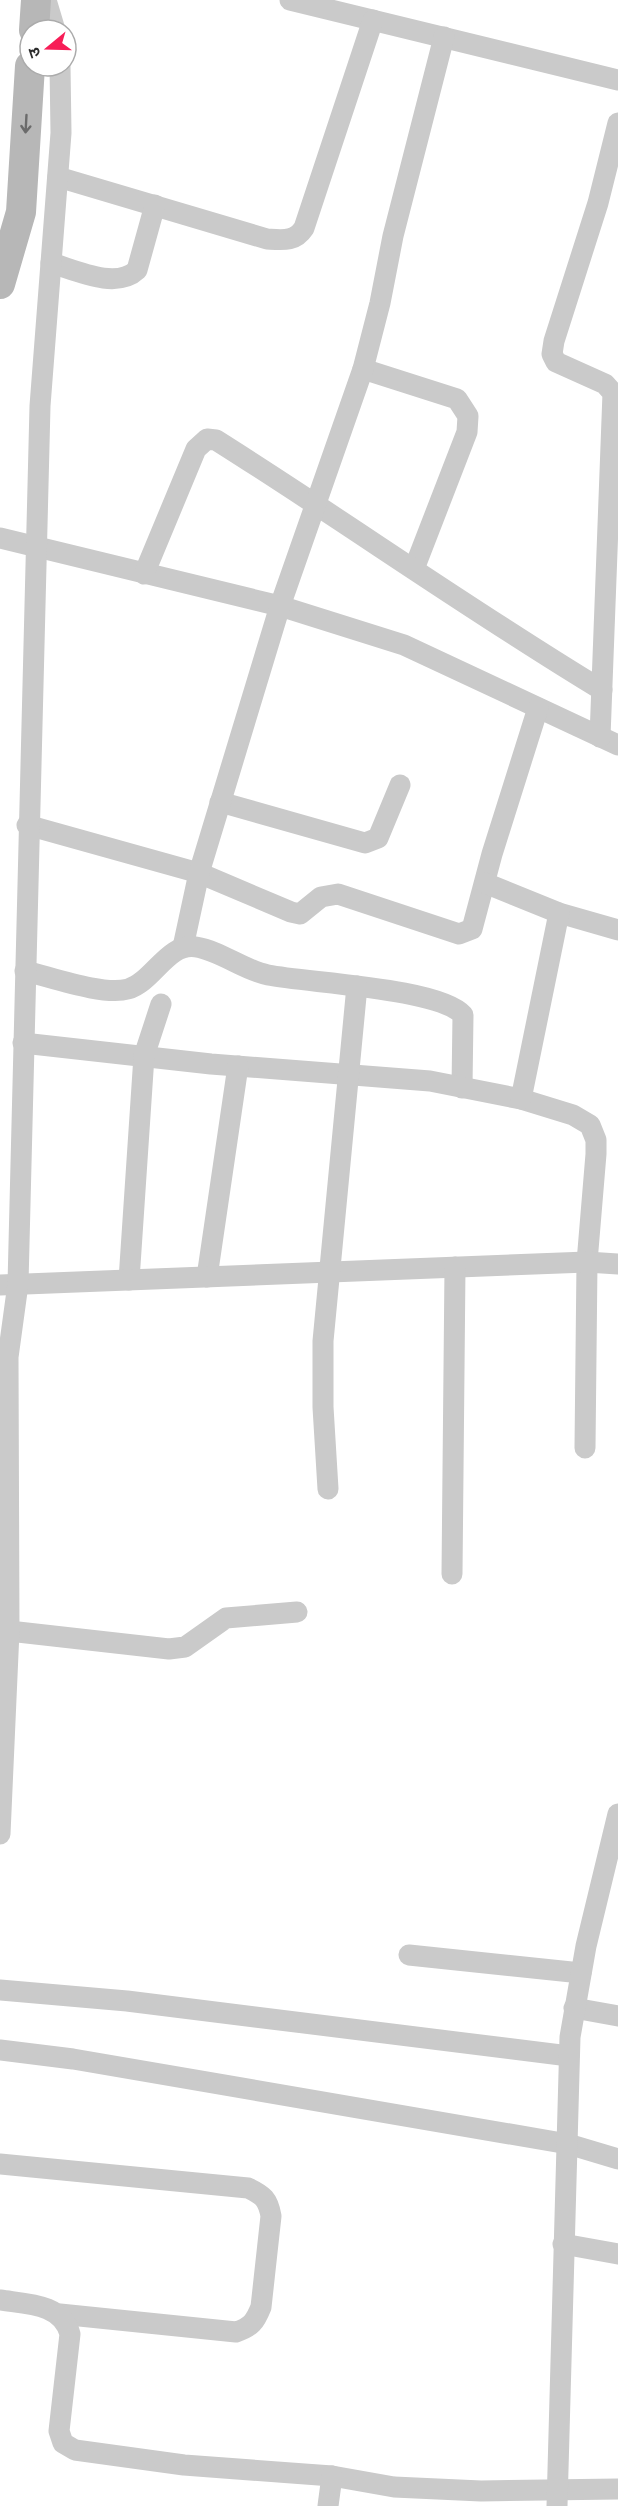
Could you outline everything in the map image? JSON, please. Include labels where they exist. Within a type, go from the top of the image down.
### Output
[{"type":"main road","points":[[35,18],[36,0]]},
{"type":"main road","points":[[0,284],[21,212],[29,78]]},
{"type":"street","points":[[46,0],[51,18]]},
{"type":"street","points":[[290,0],[618,80]]},
{"type":"street","points":[[58,177],[267,239],[286,240],[298,237],[304,228],[330,155],[373,20]]},
{"type":"street","points":[[183,947],[199,873],[280,606],[318,504],[363,369],[380,303],[393,236],[444,37]]},
{"type":"street","points":[[0,1834],[9,1631],[9,1284],[23,1043],[27,825],[42,360],[62,122],[60,78]]},
{"type":"street","points":[[609,741],[602,690],[614,508],[613,393],[605,384],[556,362],[552,354],[598,203],[618,123]]},
{"type":"street","points":[[51,263],[104,278],[130,276],[137,270],[155,206]]},
{"type":"street","points":[[363,369],[457,399],[468,416],[467,432],[414,569]]},
{"type":"street","points":[[144,574],[196,449],[207,439],[216,440],[318,504],[506,632],[602,690]]},
{"type":"street","points":[[0,538],[280,606],[404,645],[609,741]]},
{"type":"street","points":[[27,825],[199,873],[291,912],[300,914],[321,897],[338,894],[459,934],[466,933],[472,929],[538,708]]},
{"type":"street","points":[[220,802],[365,843],[372,842],[382,832],[400,785]]},
{"type":"street","points":[[484,883],[559,913],[618,930]]},
{"type":"street","points":[[520,1099],[559,913]]},
{"type":"street","points":[[25,971],[110,991],[127,989],[141,984],[170,956],[183,947],[196,947],[266,975],[397,992],[457,1008],[463,1015],[465,1028],[462,1088]]},
{"type":"street","points":[[328,1489],[322,1370],[328,1272],[350,1074],[357,986]]},
{"type":"street","points":[[129,1280],[144,1056],[161,1004]]},
{"type":"street","points":[[23,1043],[238,1066],[402,1077],[520,1099],[573,1115],[590,1125],[596,1154],[587,1263],[585,1448]]},
{"type":"street","points":[[207,1277],[238,1066]]},
{"type":"street","points":[[9,1284],[587,1263],[618,1264]]},
{"type":"street","points":[[452,1574],[455,1268]]},
{"type":"street","points":[[9,1631],[169,1649],[185,1647],[226,1618],[297,1612]]},
{"type":"street","points":[[557,2498],[569,2056],[580,1973],[618,1819]]},
{"type":"street","points":[[409,1955],[580,1973]]},
{"type":"street","points":[[0,1990],[127,2001],[569,2056]]},
{"type":"street","points":[[574,2008],[618,2016]]},
{"type":"street","points":[[0,2050],[73,2059],[568,2144],[618,2159]]},
{"type":"street","points":[[0,2164],[248,2188],[264,2196],[271,2216],[261,2307],[256,2320],[249,2328],[236,2332],[60,2314],[47,2307],[0,2300]]},
{"type":"street","points":[[563,2244],[618,2254]]},
{"type":"street","points":[[60,2314],[68,2324],[70,2334],[59,2431],[63,2443],[75,2450],[184,2465],[332,2476],[480,2499],[557,2498],[618,2489]]},
{"type":"street","points":[[328,2506],[332,2476]]}]
